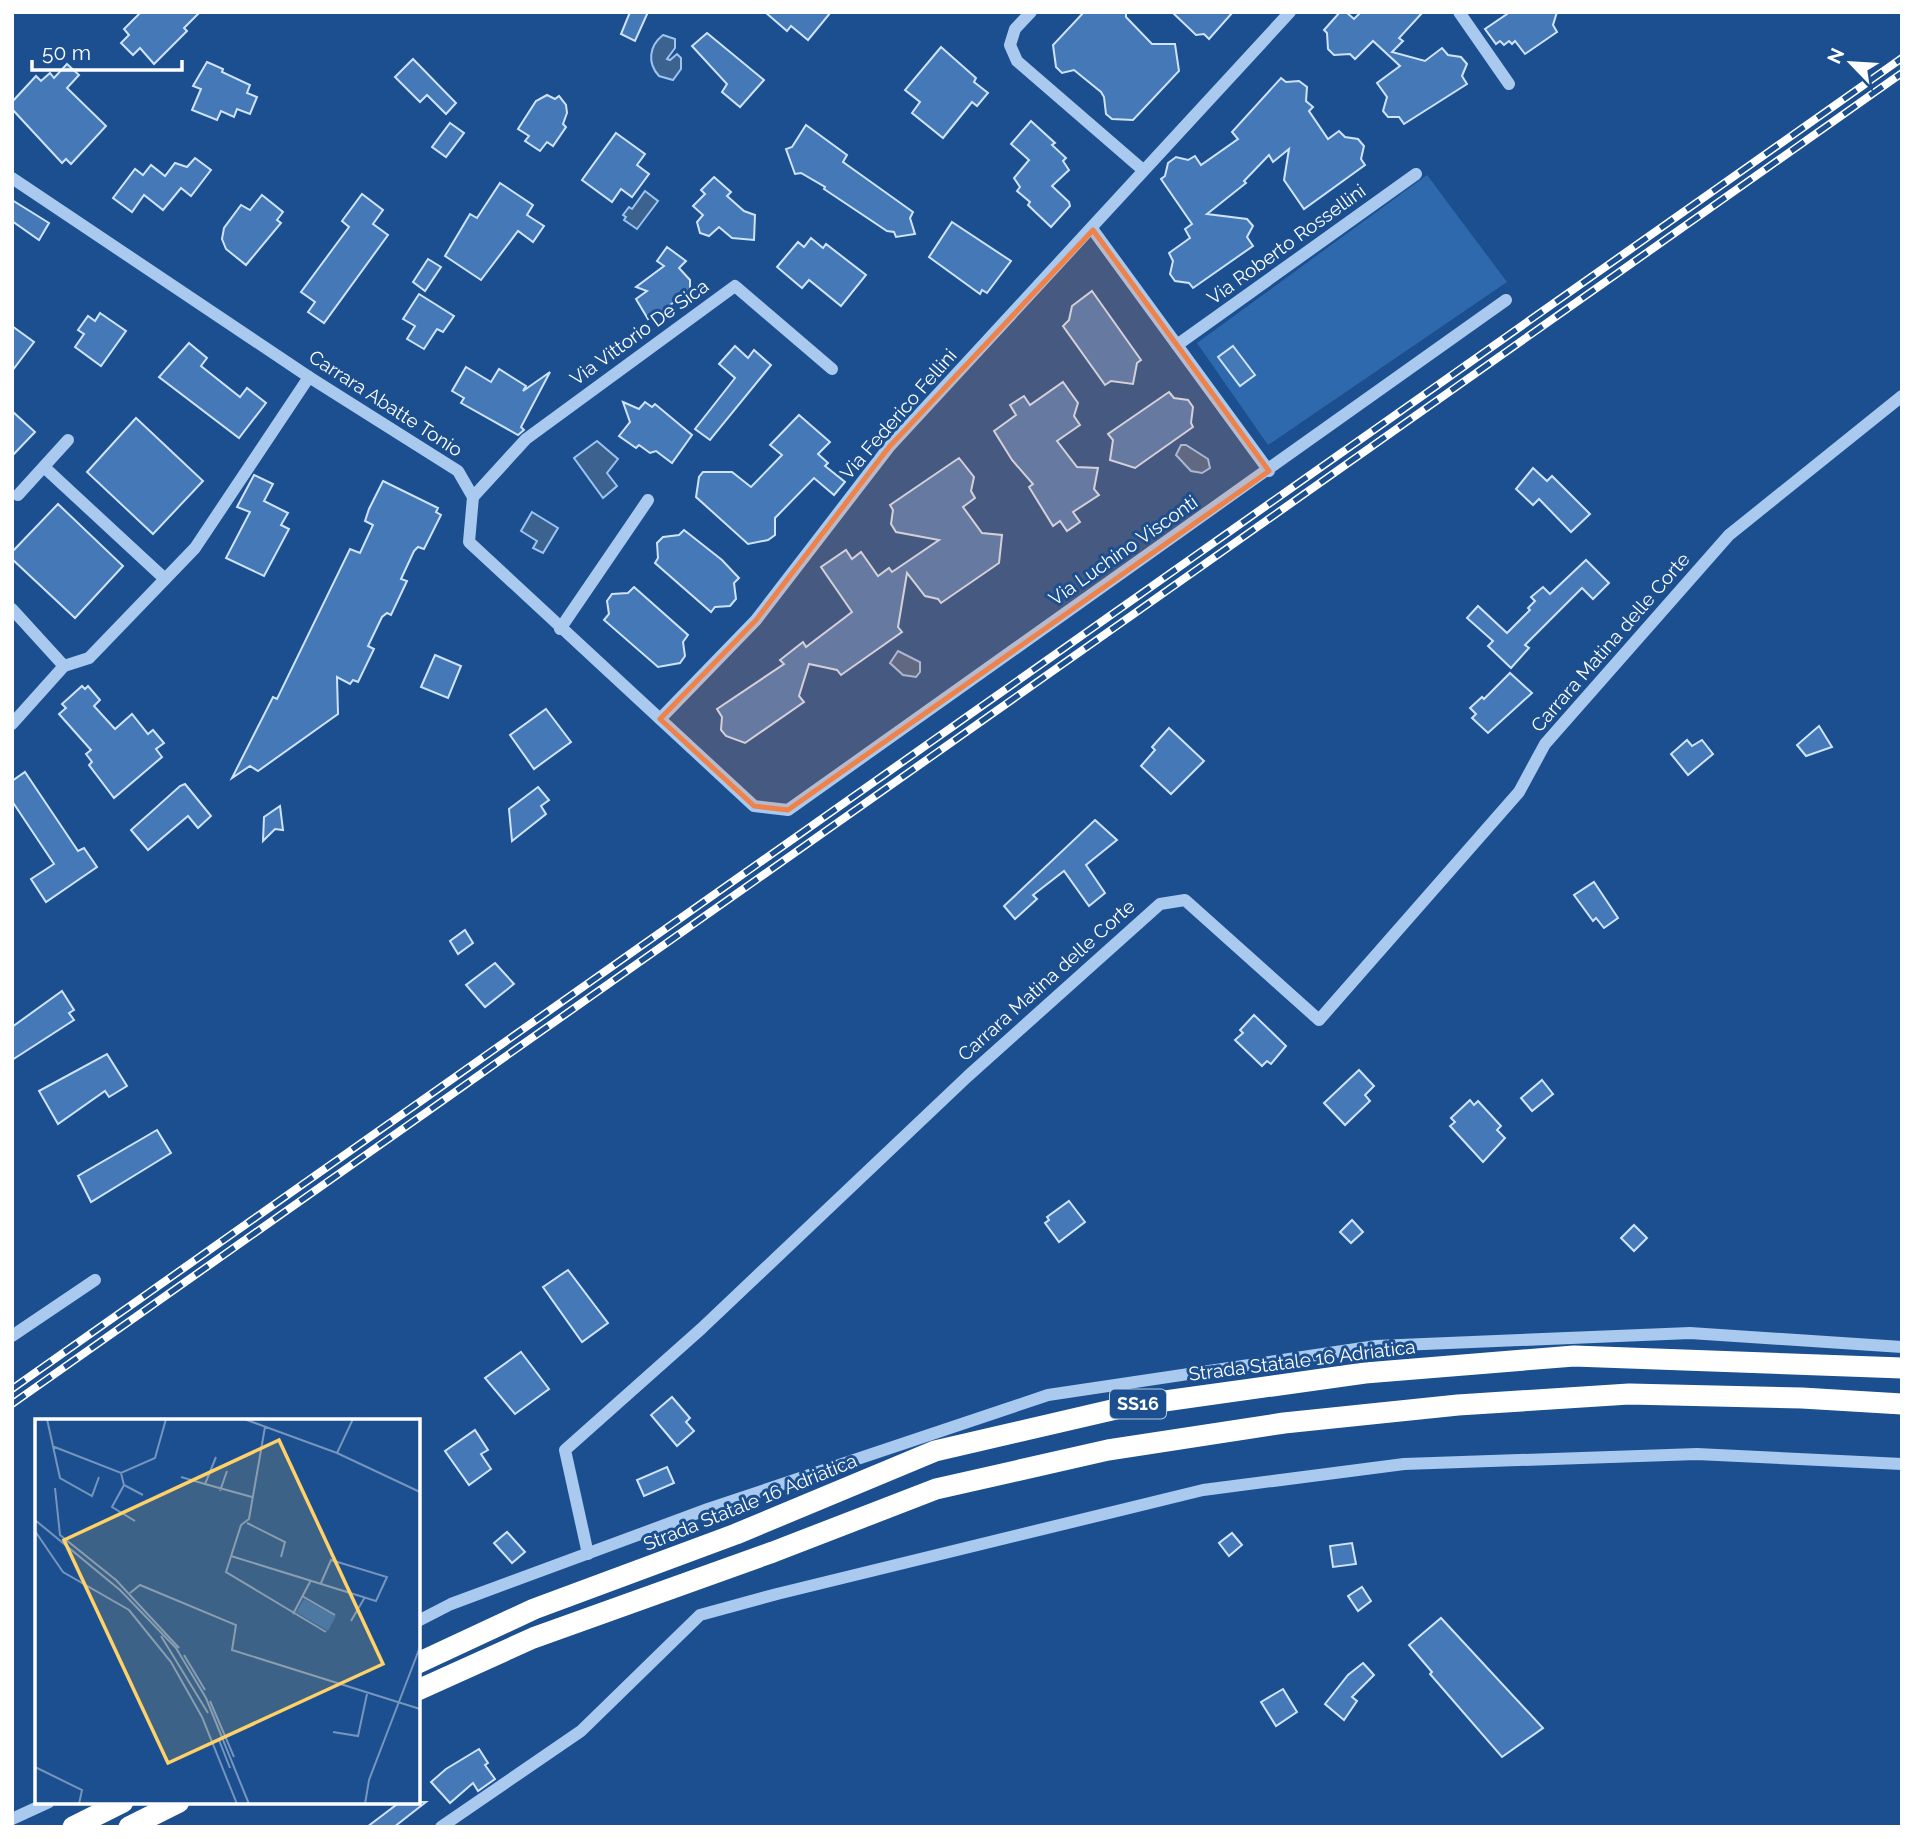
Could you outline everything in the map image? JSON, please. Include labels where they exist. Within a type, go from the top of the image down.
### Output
[{"type":"highway","name":"Strada Statale 16 Adriatica","points":[[420,1662],[534,1609],[736,1535],[935,1451],[1129,1406],[1365,1373],[1574,1356],[1902,1368]]},
{"type":"highway","name":"SS16","points":[[420,1689],[533,1637],[773,1552],[936,1489],[1108,1450],[1284,1423],[1458,1405],[1629,1394],[1902,1404]]},
{"type":"highway","points":[[73,1827],[119,1804]]},
{"type":"highway","points":[[129,1827],[175,1804]]},
{"type":"street","points":[[1031,12],[1015,29],[1010,45],[1017,61],[1143,170]]},
{"type":"street","name":"Via Federico Fellini","points":[[660,719],[756,621],[889,447],[1093,230],[1143,170],[1290,12]]},
{"type":"street","points":[[1459,12],[1509,84]]},
{"type":"street","name":"Via Roberto Rossellini","points":[[1177,345],[1416,174]]},
{"type":"street","name":"Carrara Abatte Tonio","points":[[12,178],[309,377],[458,471],[473,496]]},
{"type":"street","points":[[1093,230],[1269,471]]},
{"type":"street","name":"Via Vittorio De Sica","points":[[473,496],[526,439],[735,286],[832,369]]},
{"type":"street","name":"Via Luchino Visconti","points":[[660,719],[754,806],[789,810],[1506,300]]},
{"type":"street","points":[[12,724],[64,666],[89,658],[195,548],[309,377]]},
{"type":"street","name":"Carrara Matina delle Corte","points":[[588,1554],[565,1450],[701,1329],[968,1076],[1160,904],[1185,900],[1320,1020],[1519,792],[1545,744],[1729,536],[1902,396]]},
{"type":"street","points":[[19,495],[68,440]]},
{"type":"street","points":[[44,467],[165,579]]},
{"type":"street","points":[[473,496],[469,542],[660,719]]},
{"type":"street","points":[[560,629],[648,500]]},
{"type":"street","points":[[12,609],[64,666]]},
{"type":"street","points":[[12,1336],[95,1280]]},
{"type":"street","points":[[420,1620],[451,1604],[708,1509],[1048,1395],[1376,1346],[1690,1333],[1902,1347]]},
{"type":"street","points":[[441,1827],[581,1731],[700,1615],[803,1588],[1203,1490],[1404,1464],[1697,1454],[1902,1464]]},
{"type":"street","points":[[12,1819],[45,1804]]},
{"type":"highlighted area","points":[[1093,230],[1269,471],[788,810],[754,806],[660,719],[756,620],[889,447]]},
{"type":"shaded area","points":[[663,35],[675,39],[675,48],[667,59],[670,60],[677,54],[681,58],[681,69],[673,80],[659,76],[651,60],[652,49]]},
{"type":"shaded area","points":[[1427,175],[1507,282],[1268,445],[1197,343]]},
{"type":"shaded area","points":[[645,191],[658,201],[637,229],[624,220],[626,217],[623,215],[629,207],[632,209]]},
{"type":"shaded area","points":[[597,441],[618,459],[607,473],[617,486],[603,498],[574,458]]},
{"type":"shaded area","points":[[1181,445],[1186,445],[1208,459],[1210,468],[1202,473],[1191,471],[1176,455]]},
{"type":"shaded area","points":[[532,512],[558,528],[543,553],[533,548],[537,541],[521,531]]},
{"type":"shaded area","points":[[898,651],[920,662],[920,672],[916,677],[903,675],[890,663]]},
{"type":"building","points":[[141,12],[200,12],[184,28],[187,31],[154,64],[140,48],[133,55],[121,43],[129,35],[124,29]]},
{"type":"building","points":[[630,12],[648,12],[635,41],[621,34]]},
{"type":"building","points":[[765,12],[831,12],[808,40],[791,26],[787,31]]},
{"type":"building","points":[[1084,12],[1126,12],[1126,17],[1152,44],[1175,44],[1179,71],[1133,120],[1112,119],[1106,114],[1101,92],[1074,70],[1062,73],[1056,67],[1053,45]]},
{"type":"building","points":[[1172,12],[1233,12],[1209,39],[1204,34],[1196,35]]},
{"type":"building","points":[[1340,12],[1346,12],[1354,19],[1361,12],[1423,12],[1399,38],[1403,41],[1392,52],[1425,61],[1442,48],[1448,55],[1461,57],[1467,64],[1462,76],[1467,84],[1404,124],[1399,117],[1388,117],[1383,111],[1387,97],[1377,83],[1400,66],[1373,41],[1355,59],[1350,54],[1334,55],[1328,49],[1327,33],[1324,30]]},
{"type":"building","points":[[1510,12],[1557,12],[1553,25],[1557,32],[1525,54],[1515,41],[1512,44],[1509,41],[1504,45],[1500,41],[1496,44],[1485,29]]},
{"type":"building","points":[[707,33],[764,80],[740,107],[722,92],[727,84],[692,46]]},
{"type":"building","points":[[941,47],[976,78],[974,82],[988,93],[977,106],[972,102],[943,138],[912,113],[920,102],[905,90]]},
{"type":"building","points":[[413,59],[456,103],[446,114],[427,95],[420,102],[395,77]]},
{"type":"building","points":[[207,62],[250,85],[247,93],[257,97],[250,114],[237,109],[234,117],[221,111],[217,120],[192,110],[201,89],[193,86]]},
{"type":"building","points":[[67,64],[79,75],[67,88],[106,126],[71,164],[66,159],[62,163],[12,109],[12,102],[36,76],[41,81],[50,73],[54,78]]},
{"type":"building","points":[[1281,78],[1286,82],[1299,81],[1307,87],[1306,101],[1313,107],[1309,111],[1328,139],[1339,131],[1345,137],[1358,139],[1364,146],[1361,159],[1365,165],[1304,209],[1284,180],[1289,149],[1273,162],[1269,155],[1244,181],[1246,183],[1207,214],[1247,219],[1253,226],[1247,237],[1253,246],[1193,288],[1189,283],[1175,281],[1170,274],[1173,261],[1169,253],[1190,238],[1185,229],[1192,224],[1161,179],[1165,176],[1168,163],[1176,157],[1188,160],[1195,156],[1201,165],[1238,139],[1232,132]]},
{"type":"building","points":[[547,95],[555,99],[559,96],[566,105],[567,113],[563,124],[566,127],[553,146],[547,142],[540,151],[525,141],[529,136],[518,129],[536,101]]},
{"type":"building","points":[[1031,121],[1055,143],[1052,145],[1066,158],[1063,161],[1069,170],[1052,186],[1070,206],[1051,227],[1017,191],[1020,187],[1014,178],[1029,160],[1011,144]]},
{"type":"building","points":[[450,123],[464,133],[446,157],[432,147]]},
{"type":"building","points":[[806,125],[847,155],[843,162],[913,212],[910,218],[915,234],[896,237],[894,232],[887,231],[824,189],[825,187],[801,173],[795,174],[786,149],[792,147]]},
{"type":"building","points":[[616,133],[645,154],[637,165],[649,174],[632,197],[621,189],[612,202],[582,180]]},
{"type":"building","points":[[195,158],[211,170],[191,196],[181,188],[163,210],[144,195],[132,212],[113,198],[135,169],[143,175],[151,165],[165,176],[175,163],[187,167]]},
{"type":"building","points":[[714,177],[731,192],[727,196],[744,211],[755,215],[754,240],[732,238],[719,227],[709,236],[700,233],[697,222],[703,215],[693,206],[705,194],[701,190]]},
{"type":"building","points":[[500,183],[533,205],[527,215],[544,226],[533,242],[518,231],[481,280],[445,256],[470,214],[477,218]]},
{"type":"building","points":[[362,194],[383,210],[373,224],[388,235],[324,323],[308,312],[315,302],[301,292],[349,227],[342,221]]},
{"type":"building","points":[[262,195],[283,212],[277,220],[281,223],[246,265],[226,249],[222,239],[224,228],[241,205],[250,210]]},
{"type":"building","points":[[12,200],[49,223],[39,240],[12,221]]},
{"type":"building","points":[[952,222],[1011,261],[987,293],[982,290],[980,294],[929,257]]},
{"type":"building","points":[[811,238],[823,248],[826,244],[866,275],[841,306],[809,280],[802,288],[777,267],[798,242],[804,247]]},
{"type":"building","points":[[667,247],[686,261],[679,268],[690,280],[690,292],[648,319],[636,299],[647,291],[636,287],[664,266],[657,261]]},
{"type":"building","points":[[428,259],[441,267],[425,291],[413,282]]},
{"type":"building","points":[[1092,291],[1141,360],[1137,363],[1133,384],[1111,381],[1105,385],[1063,326],[1069,320],[1072,306]]},
{"type":"building","points":[[419,294],[454,316],[443,332],[437,329],[424,349],[407,339],[415,326],[403,319]]},
{"type":"building","points":[[100,313],[126,331],[101,366],[75,347],[84,334],[78,330],[88,316],[95,321]]},
{"type":"building","points":[[12,326],[34,342],[12,371]]},
{"type":"building","points":[[189,343],[207,358],[201,366],[240,397],[247,388],[266,403],[239,438],[159,377]]},
{"type":"building","points":[[735,346],[748,358],[754,350],[771,365],[710,440],[695,429],[735,378],[719,364]]},
{"type":"building","points":[[1233,346],[1255,375],[1240,386],[1218,357]]},
{"type":"building","points":[[466,367],[491,382],[499,369],[526,386],[523,391],[550,372],[521,427],[524,430],[518,435],[461,403],[464,398],[452,391]]},
{"type":"building","points":[[1063,382],[1078,403],[1074,416],[1080,425],[1057,441],[1077,467],[1098,468],[1094,489],[1099,495],[1073,512],[1080,522],[1067,531],[1060,521],[1053,526],[1029,487],[1033,484],[1012,460],[994,431],[1016,415],[1010,405],[1024,396],[1030,405]]},
{"type":"building","points":[[1169,392],[1174,398],[1188,400],[1193,407],[1193,427],[1135,468],[1110,460],[1113,440],[1108,434]]},
{"type":"building","points":[[623,402],[639,409],[645,402],[652,407],[655,404],[692,435],[672,463],[656,451],[650,453],[639,445],[636,448],[619,436],[630,422]]},
{"type":"building","points":[[12,411],[35,432],[12,456]]},
{"type":"building","points":[[799,415],[830,442],[818,454],[828,463],[825,466],[845,482],[834,495],[814,478],[775,518],[775,535],[768,540],[748,544],[696,497],[699,477],[703,472],[732,472],[751,487],[782,455],[770,445]]},
{"type":"building","points":[[136,418],[203,481],[153,534],[87,472]]},
{"type":"building","points":[[959,458],[974,477],[971,491],[975,498],[963,507],[982,533],[1002,535],[999,563],[941,603],[938,599],[925,596],[907,573],[898,627],[902,632],[841,675],[837,670],[809,664],[799,696],[804,702],[745,743],[726,736],[721,730],[722,717],[717,709],[784,664],[780,660],[803,642],[806,647],[852,612],[821,567],[846,550],[852,559],[861,552],[878,576],[889,568],[892,572],[939,540],[896,532],[891,524],[893,510],[890,505]]},
{"type":"building","points":[[1533,468],[1547,481],[1552,476],[1590,514],[1571,532],[1539,499],[1533,505],[1516,489]]},
{"type":"building","points":[[254,475],[273,484],[264,501],[288,513],[281,525],[289,529],[264,576],[226,558],[250,512],[237,507]]},
{"type":"building","points":[[383,481],[438,508],[436,512],[441,515],[424,549],[418,547],[414,551],[401,579],[407,581],[391,615],[387,613],[382,617],[368,646],[374,649],[358,682],[353,680],[350,684],[337,677],[338,714],[258,771],[250,766],[232,778],[273,697],[277,699],[350,549],[360,553],[373,525],[365,521]]},
{"type":"building","points":[[58,504],[123,566],[75,618],[12,559],[12,552]]},
{"type":"building","points":[[684,530],[722,560],[739,578],[734,583],[736,599],[730,606],[715,607],[711,612],[655,563],[658,558],[657,543],[663,537],[679,535]]},
{"type":"building","points":[[1586,560],[1609,583],[1593,599],[1582,588],[1525,645],[1529,648],[1511,668],[1488,646],[1493,641],[1467,618],[1478,606],[1507,633],[1530,610],[1528,608],[1535,601],[1531,597],[1543,587],[1550,594]]},
{"type":"building","points":[[634,587],[688,635],[683,642],[685,656],[680,663],[658,667],[604,620],[609,614],[607,601],[612,594],[628,593]]},
{"type":"building","points":[[435,655],[461,666],[448,698],[421,687]]},
{"type":"building","points":[[1510,673],[1532,693],[1488,733],[1472,718],[1476,714],[1470,708],[1482,697],[1484,699]]},
{"type":"building","points":[[82,686],[85,689],[88,686],[100,700],[94,706],[115,729],[132,714],[148,734],[153,730],[164,743],[156,749],[162,757],[114,798],[89,765],[92,762],[86,754],[91,750],[59,714],[66,708],[62,704]]},
{"type":"building","points":[[546,709],[571,742],[534,769],[510,735]]},
{"type":"building","points":[[1819,726],[1832,747],[1806,756],[1797,745]]},
{"type":"building","points":[[1169,728],[1204,761],[1171,794],[1141,766],[1155,750],[1152,747]]},
{"type":"building","points":[[1687,740],[1692,746],[1702,740],[1713,754],[1688,775],[1671,754]]},
{"type":"building","points":[[25,772],[78,851],[84,848],[97,867],[46,902],[31,879],[54,864],[12,801],[12,781]]},
{"type":"building","points":[[185,784],[211,816],[198,828],[188,816],[148,850],[131,830]]},
{"type":"building","points":[[538,787],[549,800],[541,806],[546,814],[512,841],[509,809]]},
{"type":"building","points":[[280,806],[283,830],[275,829],[263,841],[264,817]]},
{"type":"building","points":[[1095,820],[1117,840],[1086,865],[1105,893],[1089,906],[1064,871],[1033,895],[1037,899],[1015,919],[1004,906]]},
{"type":"building","points":[[1594,882],[1618,918],[1604,928],[1596,918],[1593,921],[1574,895]]},
{"type":"building","points":[[465,930],[473,943],[458,954],[450,941]]},
{"type":"building","points":[[495,963],[514,984],[485,1007],[466,985]]},
{"type":"building","points":[[62,991],[74,1010],[69,1013],[74,1020],[12,1060],[12,1027]]},
{"type":"building","points":[[1254,1015],[1286,1046],[1271,1064],[1267,1061],[1262,1066],[1235,1040],[1243,1033],[1240,1030]]},
{"type":"building","points":[[107,1054],[127,1086],[109,1097],[105,1091],[58,1124],[39,1091]]},
{"type":"building","points":[[1359,1070],[1374,1086],[1365,1095],[1370,1101],[1345,1125],[1324,1103]]},
{"type":"building","points":[[1542,1080],[1553,1094],[1532,1111],[1521,1098]]},
{"type":"building","points":[[1470,1100],[1474,1105],[1478,1101],[1501,1126],[1497,1130],[1505,1138],[1483,1162],[1450,1126],[1455,1122],[1451,1118]]},
{"type":"building","points":[[157,1130],[171,1153],[91,1202],[78,1176]]},
{"type":"building","points":[[1069,1201],[1085,1222],[1059,1242],[1045,1223],[1049,1220],[1047,1217]]},
{"type":"building","points":[[1352,1220],[1363,1232],[1351,1243],[1340,1232]]},
{"type":"building","points":[[1634,1225],[1647,1238],[1634,1251],[1621,1238]]},
{"type":"building","points":[[568,1270],[608,1323],[582,1342],[543,1287]]},
{"type":"building","points":[[521,1352],[549,1389],[515,1414],[485,1378]]},
{"type":"building","points":[[672,1397],[690,1418],[686,1422],[694,1431],[677,1446],[651,1415]]},
{"type":"building","points":[[475,1430],[488,1450],[481,1454],[491,1469],[469,1485],[445,1451]]},
{"type":"building","points":[[667,1467],[674,1483],[644,1496],[637,1480]]},
{"type":"building","points":[[507,1532],[525,1552],[512,1563],[494,1543]]},
{"type":"building","points":[[1232,1533],[1242,1545],[1229,1556],[1219,1543]]},
{"type":"building","points":[[1352,1543],[1356,1564],[1333,1567],[1330,1546]]},
{"type":"building","points":[[1362,1587],[1371,1601],[1358,1611],[1348,1596]]},
{"type":"building","points":[[1441,1618],[1543,1728],[1502,1757],[1430,1674],[1432,1672],[1409,1645]]},
{"type":"building","points":[[1363,1663],[1374,1675],[1352,1697],[1357,1701],[1344,1720],[1325,1704],[1348,1675]]},
{"type":"building","points":[[1283,1689],[1297,1712],[1276,1726],[1261,1702]]},
{"type":"building","points":[[479,1749],[488,1763],[485,1765],[495,1779],[478,1791],[473,1783],[450,1803],[431,1782],[446,1769]]},
{"type":"building","points":[[426,1802],[394,1827],[367,1827],[397,1804]]},
{"type":"railway","points":[[12,1389],[1902,58]]},
{"type":"railway","points":[[12,1404],[1902,73]]}]
